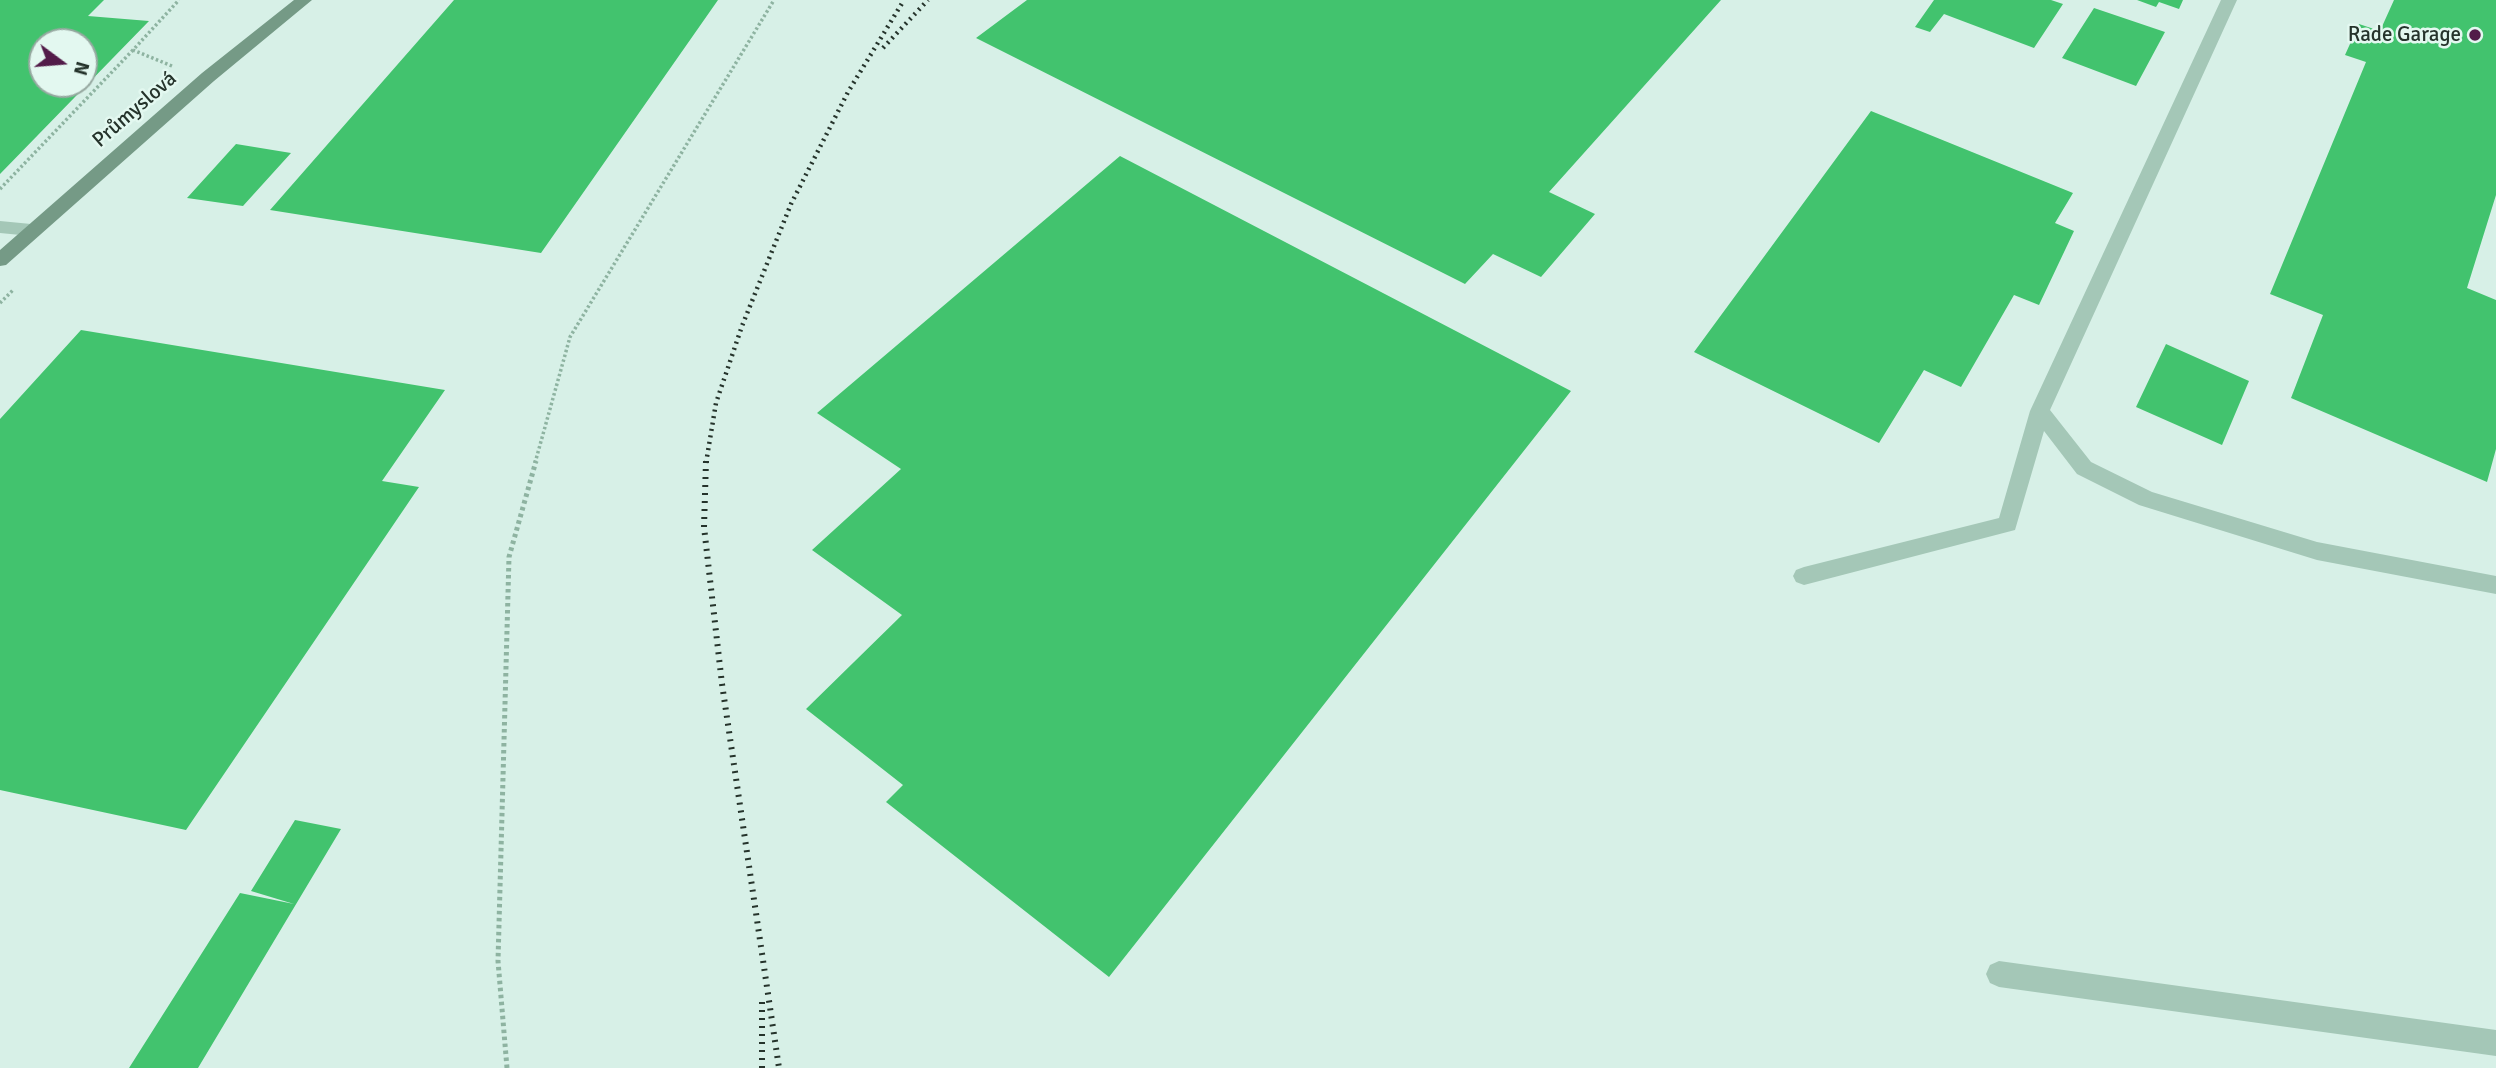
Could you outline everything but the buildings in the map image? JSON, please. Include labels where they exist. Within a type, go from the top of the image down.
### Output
[{"type":"main road","name":"Průmyslová","points":[[0,260],[208,77],[304,0]]},
{"type":"street","points":[[1804,576],[2008,524],[2040,411],[2230,0]]},
{"type":"street","points":[[0,226],[31,230]]},
{"type":"street","points":[[2040,411],[2084,468],[2146,499],[2317,551],[2496,585]]},
{"type":"street","points":[[1999,974],[2496,1043]]},
{"type":"path","points":[[0,189],[179,0]]},
{"type":"path","points":[[507,1068],[498,961],[509,557],[570,337],[774,0]]},
{"type":"path","points":[[134,50],[182,70]]},
{"type":"railway","points":[[706,463],[716,403],[742,326],[791,204],[848,92],[904,0]]},
{"type":"railway","points":[[883,48],[928,0]]},
{"type":"railway","points":[[706,461],[704,527],[722,684],[779,1068]]},
{"type":"railway","points":[[762,1002],[762,1068]]},
{"type":"place","name":"Rade Garage","points":[[2475,35]]}]
